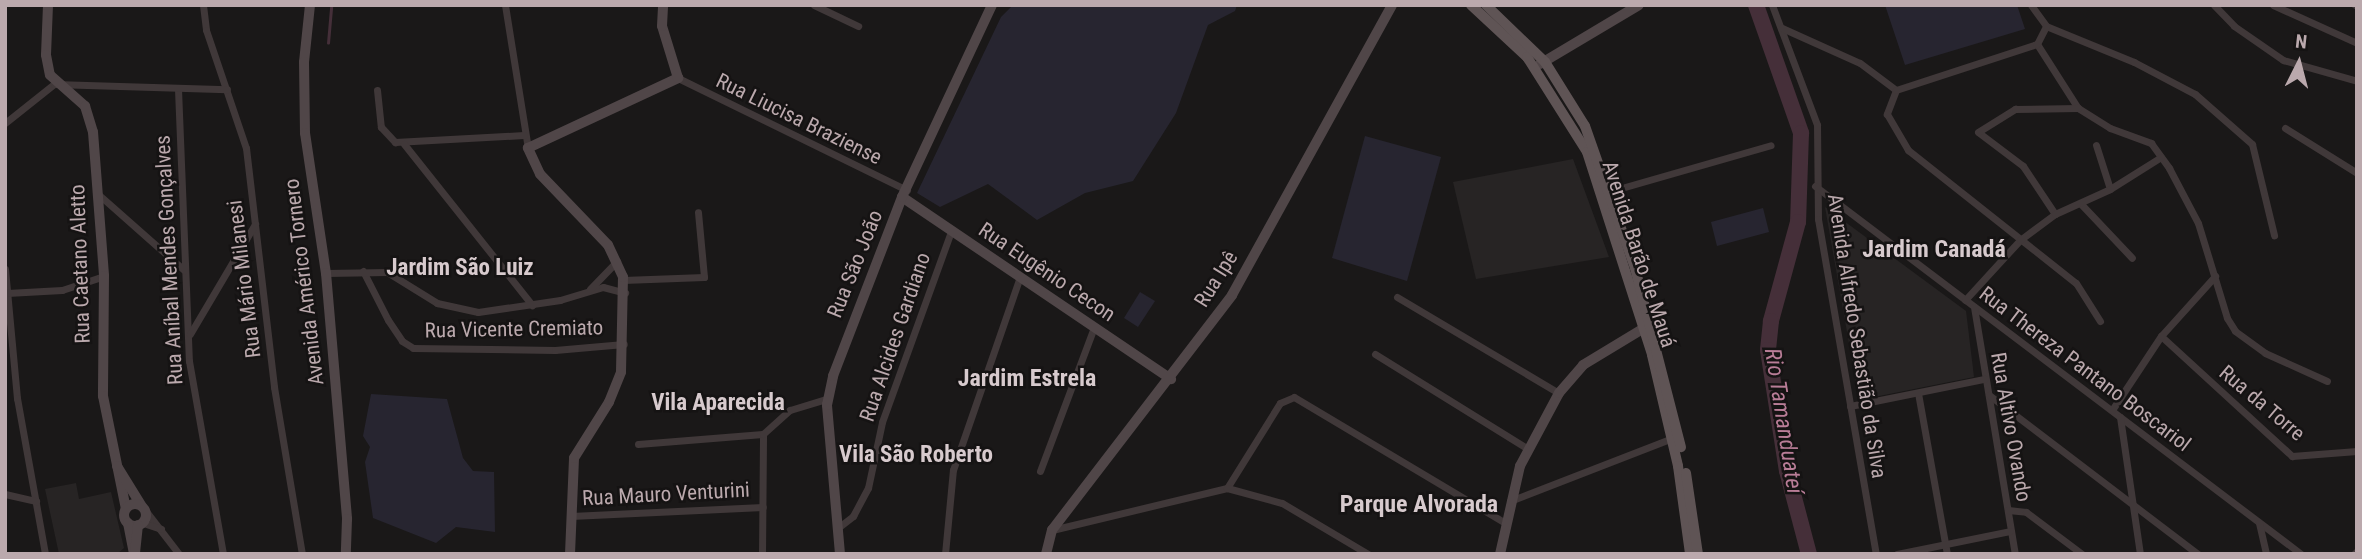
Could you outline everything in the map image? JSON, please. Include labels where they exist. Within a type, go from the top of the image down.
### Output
[{"type":"main road","name":"Avenida Barão de Mauá","points":[[1471,5],[1540,64],[1587,152],[1647,326]]},
{"type":"main road","name":"Avenida Barão de Mauá","points":[[1486,5],[1540,64],[1585,126],[1611,191],[1676,437],[1698,554]]},
{"type":"main road","name":"Avenida Barão de Mauá","points":[[1676,437],[1690,554]]},
{"type":"street","points":[[48,5],[46,55],[54,84]]},
{"type":"street","name":"Rua Mário Milanesi","points":[[203,5],[206,30],[243,133],[278,415],[302,554]]},
{"type":"street","name":"Avenida Américo Tornero","points":[[310,5],[304,62],[305,133],[326,274],[347,519],[346,554]]},
{"type":"street","points":[[505,5],[528,148],[540,174],[593,226],[617,261],[624,280],[625,344],[621,372],[610,402],[574,458],[570,554]]},
{"type":"street","points":[[528,148],[678,78],[662,26],[663,5]]},
{"type":"street","points":[[814,5],[858,26]]},
{"type":"street","name":"Rua São João","points":[[839,554],[827,399],[904,193],[992,5]]},
{"type":"street","name":"Rua Ipê","points":[[1045,554],[1052,530],[1171,379],[1232,295],[1392,5]]},
{"type":"street","points":[[1540,64],[1639,5]]},
{"type":"street","name":"Avenida Alfredo Sebastião da Silva","points":[[1772,5],[1817,125],[1815,186],[1876,554]]},
{"type":"street","points":[[2031,5],[2046,26],[2172,80],[2213,108],[2252,144],[2274,235]]},
{"type":"street","points":[[2214,5],[2234,26],[2284,60],[2357,81]]},
{"type":"street","points":[[2273,5],[2290,8],[2357,43]]},
{"type":"street","points":[[1896,90],[2037,44],[2046,26]]},
{"type":"street","points":[[1782,28],[1860,63],[1896,90]]},
{"type":"street","points":[[2037,44],[2078,108],[2110,128],[2151,143],[2161,157],[2198,223],[2235,331],[2265,353],[2327,381]]},
{"type":"street","name":"Rua Liucisa Braziense","points":[[678,78],[904,193]]},
{"type":"street","points":[[5,123],[54,84],[227,89]]},
{"type":"street","name":"Rua Caetano Aletto","points":[[54,84],[89,112],[104,276],[103,396],[125,509],[136,524]]},
{"type":"street","name":"Rua Aníbal Mendes Gonçalves","points":[[178,89],[189,336],[223,554]]},
{"type":"street","points":[[377,90],[385,135],[404,144],[532,305]]},
{"type":"street","points":[[1896,90],[1887,114],[1908,150],[2076,283],[2100,321]]},
{"type":"street","points":[[2055,215],[2022,166],[1978,132],[2015,109],[2078,108]]},
{"type":"street","points":[[2286,128],[2357,173]]},
{"type":"street","points":[[404,144],[524,135]]},
{"type":"street","points":[[1611,191],[1771,145]]},
{"type":"street","points":[[2096,145],[2110,189]]},
{"type":"street","points":[[1965,300],[2020,240],[2055,215],[2110,189],[2161,157]]},
{"type":"street","name":"Rua Thereza Pantano Boscariol","points":[[1815,186],[2301,554]]},
{"type":"street","name":"Rua Eugênio Cecon","points":[[904,193],[951,231],[1171,379]]},
{"type":"street","points":[[98,194],[184,270]]},
{"type":"street","points":[[2081,204],[2132,258]]},
{"type":"street","points":[[624,280],[695,280],[705,275],[698,212]]},
{"type":"street","points":[[189,336],[255,223]]},
{"type":"street","name":"Rua Alcides Gardiano","points":[[839,527],[853,516],[868,488],[882,422],[951,231]]},
{"type":"street","points":[[589,290],[617,261]]},
{"type":"street","points":[[5,269],[17,398],[45,554]]},
{"type":"street","points":[[326,274],[363,271],[391,273],[425,296],[461,310],[496,312],[603,287],[625,293]]},
{"type":"street","name":"Rua Vicente Cremiato","points":[[363,271],[388,320],[402,341],[413,348],[555,350],[625,344]]},
{"type":"street","points":[[8,293],[62,290],[104,276]]},
{"type":"street","points":[[946,554],[953,470],[1020,276]]},
{"type":"street","points":[[2112,410],[2161,336],[2215,276]]},
{"type":"street","points":[[1397,296],[1559,393]]},
{"type":"street","name":"Rua Altivo Ovando","points":[[1974,307],[2015,554]]},
{"type":"street","points":[[1500,554],[1509,501],[1528,449],[1559,393],[1583,365],[1647,326]]},
{"type":"street","points":[[1040,471],[1094,327]]},
{"type":"street","name":"Rua da Torre","points":[[2161,336],[2292,456],[2357,452]]},
{"type":"street","points":[[1375,354],[1528,449]]},
{"type":"street","points":[[1850,406],[1984,379]]},
{"type":"street","points":[[1918,393],[1947,554]]},
{"type":"street","points":[[1989,395],[2130,505],[2198,554]]},
{"type":"street","points":[[1227,488],[1280,403],[1294,397],[1505,523]]},
{"type":"street","points":[[638,444],[763,433],[790,410],[827,399]]},
{"type":"street","points":[[2120,416],[2130,505],[2140,554]]},
{"type":"street","points":[[762,554],[763,433]]},
{"type":"street","points":[[1509,501],[1676,437]]},
{"type":"street","name":"Rua Caetano Aletto","points":[[114,459],[143,508]]},
{"type":"street","points":[[1052,530],[1227,488],[1282,503],[1368,554]]},
{"type":"street","points":[[5,494],[36,501]]},
{"type":"street","name":"Rua Mauro Venturini","points":[[570,516],[763,507]]},
{"type":"street","points":[[125,509],[143,508]]},
{"type":"street","points":[[134,554],[136,524],[143,508]]},
{"type":"street","points":[[143,508],[179,554]]},
{"type":"street","points":[[2008,510],[2026,512],[2082,554]]},
{"type":"street","points":[[2259,523],[2266,554]]},
{"type":"street","points":[[136,524],[162,529]]},
{"type":"street","points":[[1897,554],[2010,531]]},
{"type":"shaded area","points":[[1013,5],[1237,5],[1235,11],[1208,25],[1176,113],[1133,181],[1085,193],[1037,220],[988,184],[940,207],[917,193],[1001,17]]},
{"type":"shaded area","points":[[1885,5],[2017,5],[2025,29],[1905,65]]},
{"type":"shaded area","points":[[1365,136],[1441,157],[1407,281],[1332,258]]},
{"type":"shaded area","points":[[1573,159],[1609,257],[1476,279],[1453,182]]},
{"type":"shaded area","points":[[1825,207],[1966,311],[1974,377],[1859,400]]},
{"type":"shaded area","points":[[1763,208],[1769,232],[1717,246],[1711,222]]},
{"type":"shaded area","points":[[1140,292],[1155,301],[1138,327],[1124,318]]},
{"type":"shaded area","points":[[371,394],[447,399],[463,458],[473,471],[494,472],[495,532],[456,527],[436,543],[373,518],[365,462],[370,447],[363,436]]},
{"type":"shaded area","points":[[76,483],[79,499],[111,492],[124,548],[117,554],[59,554],[45,489]]},
{"type":"waterway","points":[[328,43],[331,5]]},
{"type":"waterway","name":"Rio Tamanduateí","points":[[1756,5],[1801,133],[1798,222],[1771,321],[1768,350],[1787,471],[1809,554]]},
{"type":"district","name":"Jardim Canadá","points":[[1934,250]]},
{"type":"district","name":"Jardim São Luiz","points":[[460,268]]},
{"type":"district","name":"Jardim Estrela","points":[[1027,379]]},
{"type":"district","name":"Vila Aparecida","points":[[718,403]]},
{"type":"district","name":"Vila São Roberto","points":[[916,455]]},
{"type":"district","name":"Parque Alvorada","points":[[1419,505]]}]
